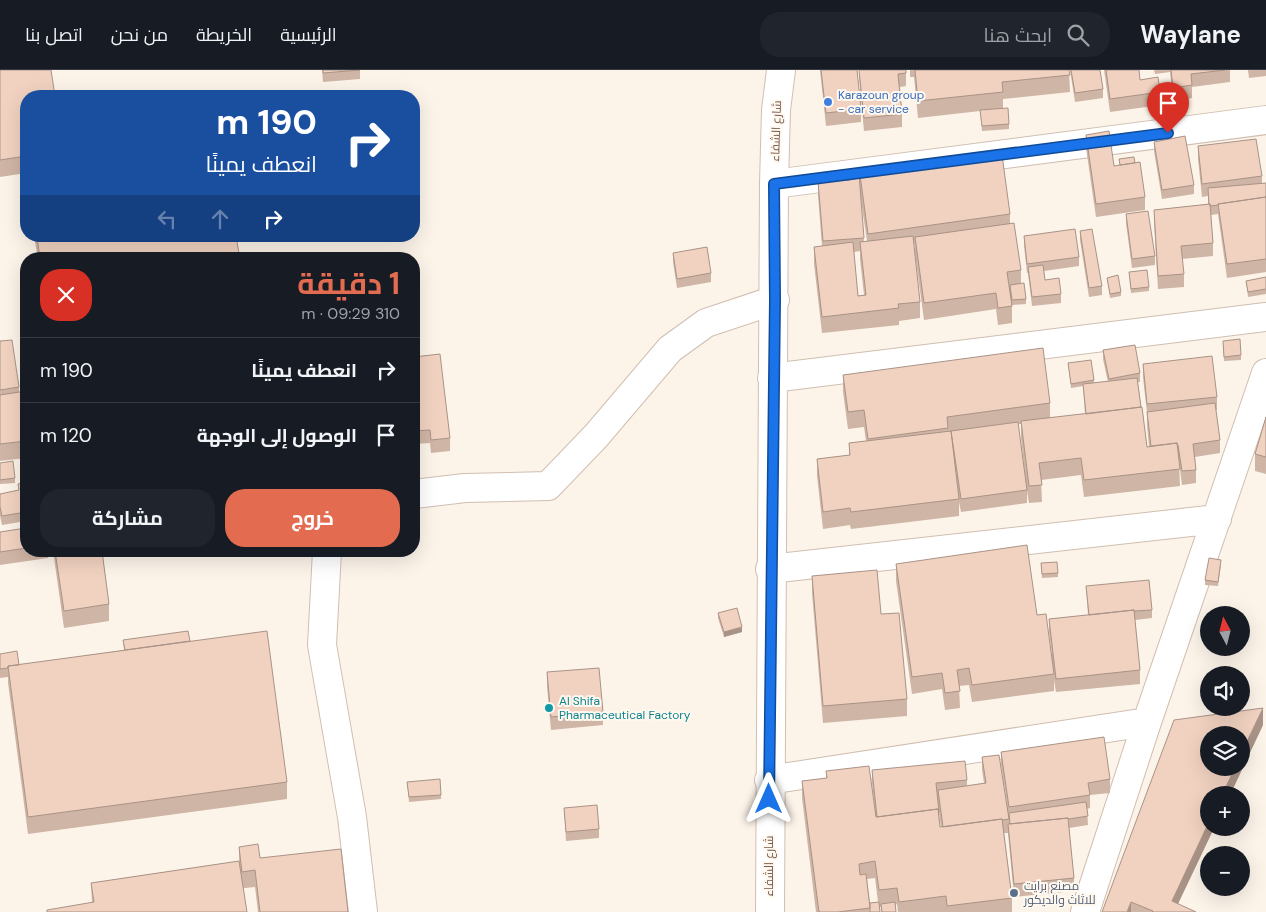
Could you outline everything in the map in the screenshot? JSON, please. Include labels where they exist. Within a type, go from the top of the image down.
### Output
[{"type":"street","name":"شارع الشفاء","points":[[770,912],[770,569],[772,378],[775,300],[774,184],[776,110],[780,70]]},
{"type":"street","points":[[774,184],[1266,120]]},
{"type":"street","points":[[420,493],[465,488],[548,486],[596,436],[670,349],[706,323],[775,300]]},
{"type":"street","points":[[772,378],[1266,317]]},
{"type":"street","points":[[1085,912],[1147,722],[1266,373]]},
{"type":"street","points":[[770,569],[1217,519]]},
{"type":"street","points":[[327,557],[322,645],[352,817],[363,912]]},
{"type":"street","points":[[769,780],[1147,722]]},
{"type":"building","points":[[0,70],[51,70],[54,90],[20,90],[20,157],[0,160]]},
{"type":"building","points":[[323,70],[360,70],[323,73]]},
{"type":"building","points":[[821,70],[857,70],[861,109],[826,113]]},
{"type":"building","points":[[859,70],[906,70],[906,73],[898,74],[902,114],[864,118]]},
{"type":"building","points":[[915,70],[1069,70],[1070,75],[1002,82],[1003,92],[918,101]]},
{"type":"building","points":[[1071,70],[1100,70],[1103,89],[1075,93]]},
{"type":"building","points":[[1106,70],[1139,70],[1140,80],[1158,77],[1160,92],[1110,99]]},
{"type":"building","points":[[1171,70],[1225,70],[1191,74],[1192,85],[1173,88]]},
{"type":"building","points":[[1008,108],[1009,124],[982,126],[980,110]]},
{"type":"building","points":[[1109,131],[1114,166],[1140,162],[1145,197],[1096,204],[1086,135]]},
{"type":"building","points":[[1185,136],[1194,185],[1162,190],[1154,142]]},
{"type":"building","points":[[1256,139],[1262,176],[1202,184],[1198,146]]},
{"type":"building","points":[[1002,155],[1010,214],[868,234],[860,175]]},
{"type":"building","points":[[1134,157],[1135,163],[1120,165],[1119,159]]},
{"type":"building","points":[[859,174],[864,238],[823,241],[818,182],[850,180],[849,175]]},
{"type":"building","points":[[1266,183],[1266,197],[1210,206],[1209,204],[1208,188]]},
{"type":"building","points":[[1266,197],[1266,259],[1227,264],[1218,204]]},
{"type":"building","points":[[1210,204],[1213,243],[1181,246],[1184,274],[1158,276],[1154,210]]},
{"type":"building","points":[[1148,211],[1155,256],[1132,259],[1126,214]]},
{"type":"building","points":[[1014,223],[1021,270],[1007,272],[1012,306],[998,308],[996,293],[924,303],[915,237]]},
{"type":"building","points":[[1075,229],[1079,257],[1027,264],[1024,236]]},
{"type":"building","points":[[1092,229],[1102,286],[1089,288],[1080,231]]},
{"type":"building","points":[[913,236],[920,302],[898,304],[899,308],[822,317],[814,247],[853,242],[858,296],[866,295],[860,242]]},
{"type":"building","points":[[38,242],[237,242],[239,252],[39,252]]},
{"type":"building","points":[[707,247],[711,273],[677,279],[673,253]]},
{"type":"building","points":[[1043,265],[1045,280],[1059,278],[1061,294],[1032,297],[1028,267]]},
{"type":"building","points":[[1147,270],[1149,287],[1131,289],[1129,272]]},
{"type":"building","points":[[1118,275],[1121,292],[1110,294],[1107,278]]},
{"type":"building","points":[[1266,277],[1266,289],[1248,292],[1246,281]]},
{"type":"building","points":[[1024,283],[1026,299],[1012,300],[1010,285]]},
{"type":"building","points":[[1240,339],[1241,355],[1224,357],[1223,341]]},
{"type":"building","points":[[12,340],[19,387],[0,390],[0,341]]},
{"type":"building","points":[[1135,345],[1140,373],[1109,379],[1103,350]]},
{"type":"building","points":[[1043,348],[1050,403],[947,417],[948,428],[868,439],[864,410],[848,412],[843,375]]},
{"type":"building","points":[[440,354],[450,438],[431,440],[430,430],[420,431],[420,356]]},
{"type":"building","points":[[1212,356],[1217,397],[1147,404],[1143,364]]},
{"type":"building","points":[[1091,360],[1094,380],[1071,384],[1068,363]]},
{"type":"building","points":[[1137,378],[1141,407],[1086,414],[1083,384]]},
{"type":"building","points":[[20,392],[20,442],[0,444],[0,395]]},
{"type":"building","points":[[1215,403],[1220,440],[1193,444],[1196,470],[1182,471],[1177,443],[1151,446],[1147,412]]},
{"type":"building","points":[[1142,407],[1147,447],[1177,443],[1180,469],[1084,480],[1081,458],[1039,463],[1042,485],[1029,486],[1021,421]]},
{"type":"building","points":[[1266,417],[1266,457],[1255,454]]},
{"type":"building","points":[[1018,422],[1027,490],[961,499],[951,431]]},
{"type":"building","points":[[951,431],[959,499],[851,512],[850,508],[823,512],[817,459],[850,455],[849,443]]},
{"type":"building","points":[[13,461],[15,478],[0,480],[0,463]]},
{"type":"building","points":[[18,484],[20,484],[20,513],[2,516],[0,494],[19,490]]},
{"type":"building","points":[[20,529],[20,549],[0,552],[0,532]]},
{"type":"building","points":[[1027,545],[1037,615],[1046,614],[1054,674],[972,685],[969,668],[957,670],[960,691],[945,693],[942,673],[912,677],[896,564]]},
{"type":"building","points":[[56,557],[103,557],[109,604],[64,611]]},
{"type":"building","points":[[1209,558],[1221,560],[1218,582],[1205,580]]},
{"type":"building","points":[[1057,562],[1058,573],[1042,574],[1041,563]]},
{"type":"building","points":[[877,570],[881,614],[899,613],[907,699],[823,706],[812,576]]},
{"type":"building","points":[[1149,580],[1152,610],[1089,615],[1086,586]]},
{"type":"building","points":[[737,608],[742,627],[724,632],[718,613]]},
{"type":"building","points":[[1134,610],[1140,670],[1056,679],[1049,619]]},
{"type":"building","points":[[188,631],[190,641],[125,650],[123,640]]},
{"type":"building","points":[[267,631],[287,782],[28,817],[8,666]]},
{"type":"building","points":[[17,651],[19,665],[0,669],[0,654]]},
{"type":"building","points":[[599,668],[603,712],[551,717],[547,672]]},
{"type":"building","points":[[1263,708],[1250,735],[1250,726],[1200,726],[1200,776],[1231,776],[1226,786],[1200,786],[1200,836],[1202,836],[1172,901],[1196,912],[1152,912],[1131,902],[1127,912],[1102,912],[1174,720],[1204,716],[1250,716],[1250,710]]},
{"type":"building","points":[[1104,737],[1110,779],[1088,783],[1090,795],[1009,807],[1001,752]]},
{"type":"building","points":[[999,755],[1009,819],[943,827],[938,790],[986,783],[982,757]]},
{"type":"building","points":[[965,761],[967,780],[936,783],[939,812],[938,809],[877,817],[872,770]]},
{"type":"building","points":[[869,766],[876,817],[938,809],[940,827],[1002,819],[1012,898],[947,906],[946,896],[899,902],[897,888],[879,890],[875,861],[859,864],[860,875],[866,874],[870,908],[819,912],[802,781],[827,778],[826,771]]},
{"type":"building","points":[[440,779],[441,795],[409,797],[407,782]]},
{"type":"building","points":[[1086,802],[1088,816],[1010,824],[1009,813]]},
{"type":"building","points":[[597,805],[599,829],[566,832],[564,808]]},
{"type":"building","points":[[1068,818],[1074,878],[1014,884],[1008,824]]},
{"type":"building","points":[[258,844],[260,858],[341,849],[348,912],[260,912],[255,870],[242,872],[239,847]]},
{"type":"building","points":[[239,861],[247,912],[47,912],[47,910],[94,902],[91,883]]},
{"type":"building","points":[[879,902],[880,912],[870,912],[870,903]]},
{"type":"building","points":[[895,902],[896,912],[882,912],[881,904]]},
{"type":"place","name":"Karazoun group - car service","points":[[828,102]]},
{"type":"place","name":"Al Shifa Pharmaceutical Factory","points":[[549,708]]},
{"type":"place","name":"مصنع برايت للاثاث والديكور","points":[[1014,893]]},
{"type":"route","points":[[769,799],[772,378],[775,300],[774,184],[1168,133]]}]
